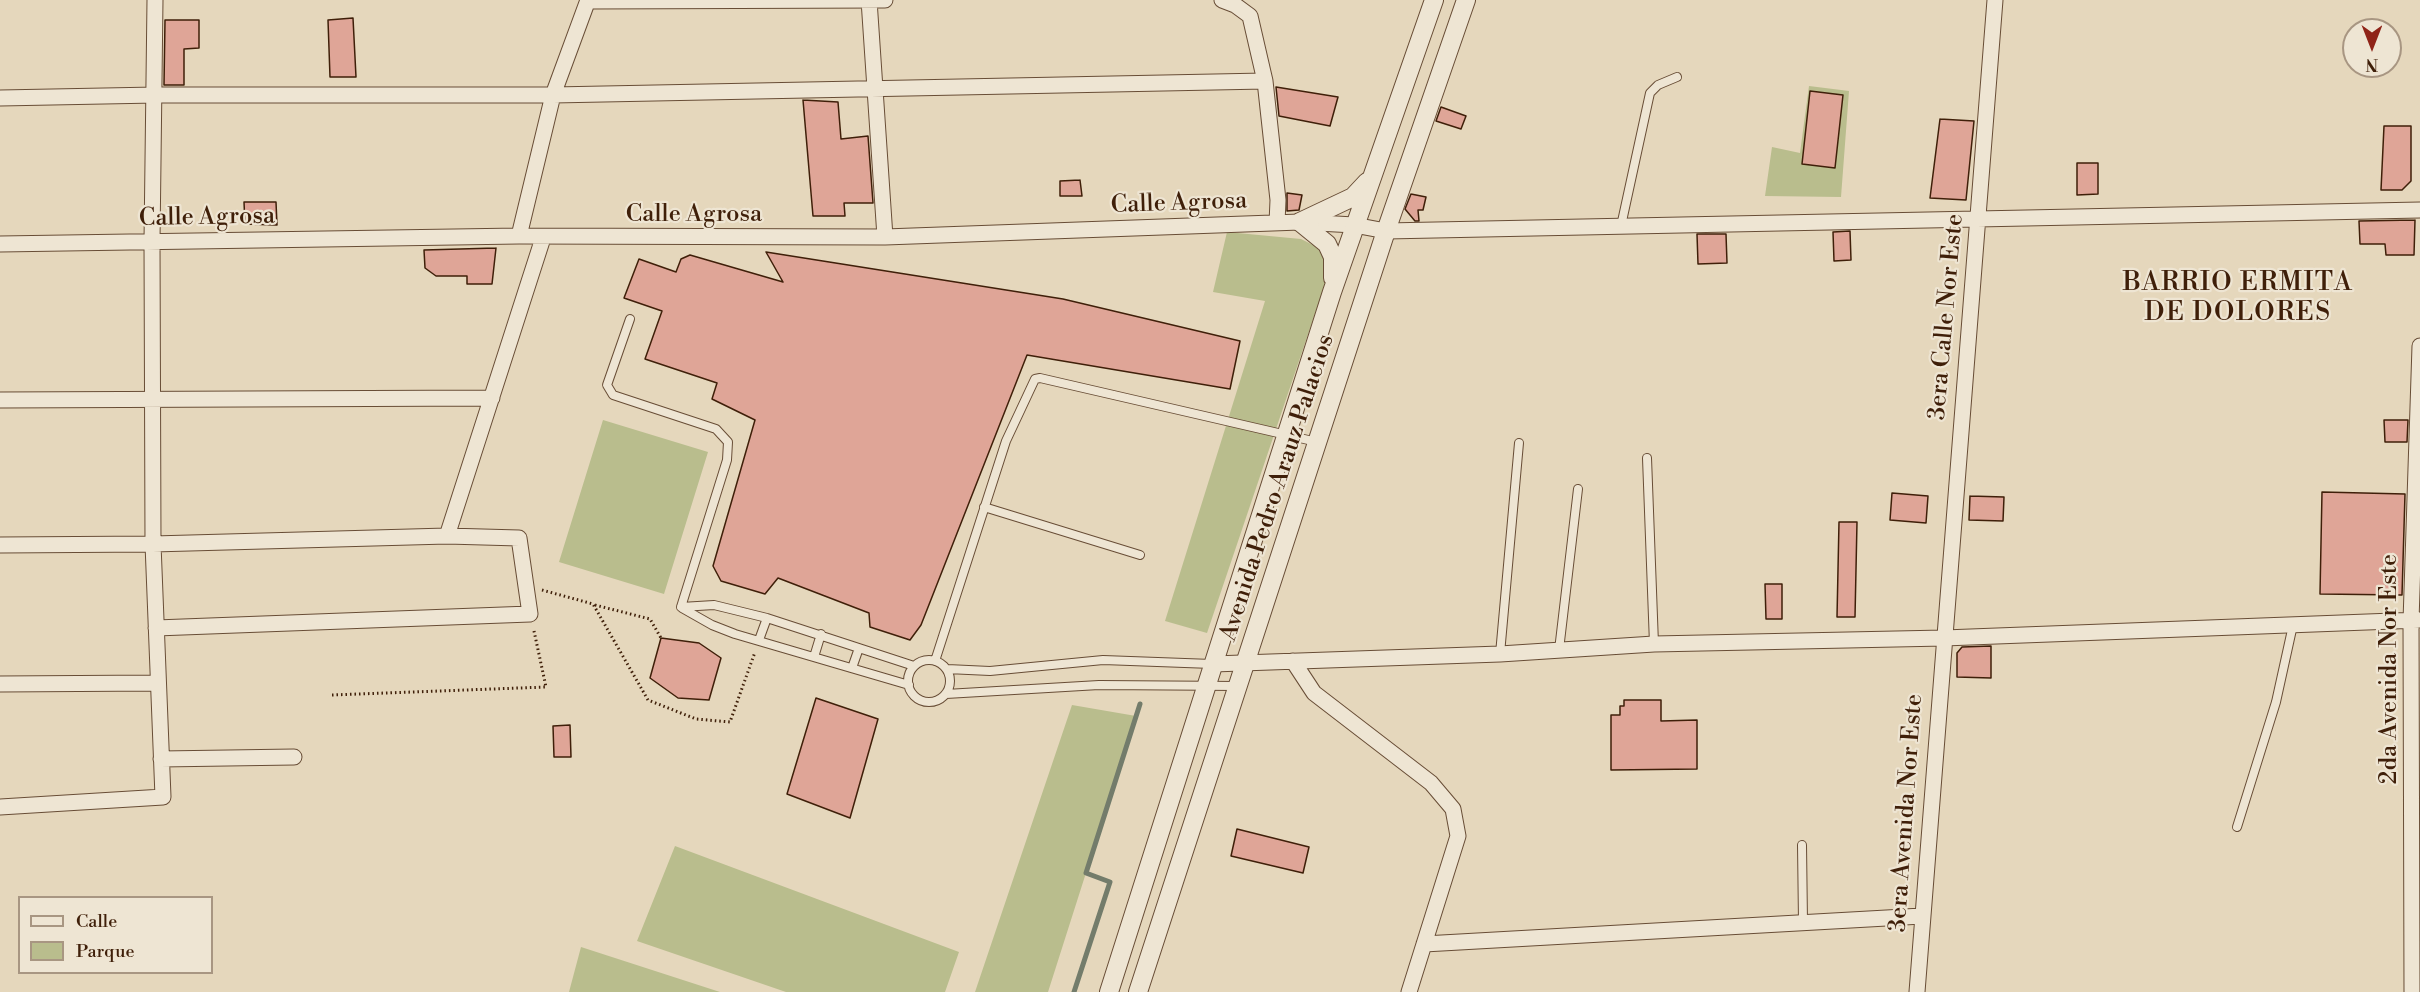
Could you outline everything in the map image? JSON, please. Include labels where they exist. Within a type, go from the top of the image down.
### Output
[{"type":"street","points":[[0,807],[163,797],[153,544],[152,241],[156,95],[155,0]]},
{"type":"street","points":[[869,0],[885,237]]},
{"type":"street","points":[[519,236],[553,94],[588,1],[885,0]]},
{"type":"street","points":[[1222,0],[1235,4],[1250,16],[1265,81],[1278,200],[1277,223]]},
{"type":"street","name":"3era Calle Nor Este","points":[[1944,638],[1995,0]]},
{"type":"street","points":[[1434,2],[1463,7]]},
{"type":"street","name":"Avenida Pedro Arauz Palacios","points":[[1109,992],[1332,292],[1434,2]]},
{"type":"street","name":"Avenida Pedro Arauz Palacios","points":[[1138,992],[1386,231],[1463,7]]},
{"type":"street","points":[[0,98],[156,95],[553,94],[1265,81]]},
{"type":"street","points":[[1332,292],[1333,257],[1327,244],[1300,222],[1353,197],[1371,178]]},
{"type":"street","name":"Calle Agrosa","points":[[0,244],[519,236],[543,238],[885,237],[1300,222],[1354,225],[1386,231],[2420,210]]},
{"type":"street","points":[[447,536],[543,238]]},
{"type":"street","name":"2da Avenida Nor Este","points":[[2412,992],[2420,346]]},
{"type":"street","points":[[0,400],[492,398]]},
{"type":"street","points":[[0,545],[153,544],[447,536],[519,538],[530,614],[156,628]]},
{"type":"street","points":[[1213,664],[1500,654],[1654,644],[1944,638],[2415,620]]},
{"type":"street","name":"3era Avenida Nor Este","points":[[1917,992],[1944,638]]},
{"type":"street","points":[[1293,661],[1314,693],[1431,783],[1453,809],[1458,836],[1409,992]]},
{"type":"street","points":[[0,684],[157,683]]},
{"type":"street","points":[[161,759],[294,757]]},
{"type":"street","points":[[1150,862],[1177,869]]},
{"type":"street","points":[[1424,944],[1922,916]]},
{"type":"lane","points":[[1621,226],[1650,93],[1658,85],[1677,77]]},
{"type":"lane","points":[[630,319],[607,385],[613,395],[716,429],[728,442],[727,460],[681,607]]},
{"type":"lane","points":[[934,661],[1006,441],[1032,383],[1038,378],[1318,442]]},
{"type":"lane","points":[[1500,654],[1519,443]]},
{"type":"lane","points":[[1647,458],[1654,644]]},
{"type":"lane","points":[[1559,650],[1578,489]]},
{"type":"lane","points":[[984,507],[1140,555]]},
{"type":"lane","points":[[681,607],[714,605],[766,618],[914,666]]},
{"type":"lane","points":[[681,607],[712,625],[909,685]]},
{"type":"lane","points":[[759,640],[766,618]]},
{"type":"lane","points":[[2237,827],[2276,702],[2293,625]]},
{"type":"lane","points":[[814,657],[821,634]]},
{"type":"lane","points":[[852,668],[859,648]]},
{"type":"lane","points":[[1213,664],[1103,660],[990,670],[947,669],[934,661],[927,660],[914,666],[909,675],[909,685],[917,698],[932,702],[946,694],[1099,685],[1239,686]]},
{"type":"lane","points":[[946,694],[950,686],[947,669]]},
{"type":"lane","points":[[1802,845],[1803,922]]},
{"type":"path","points":[[526,586],[650,619],[661,638]]},
{"type":"path","points":[[593,604],[648,700],[696,719],[730,722],[759,640]]},
{"type":"path","points":[[332,695],[546,687],[530,614]]},
{"type":"green space","points":[[1809,86],[1849,91],[1841,197],[1765,196],[1772,147],[1800,153]]},
{"type":"green space","points":[[1227,232],[1301,239],[1317,247],[1326,262],[1325,284],[1207,633],[1165,621],[1265,301],[1213,292]]},
{"type":"green space","points":[[603,420],[708,452],[664,594],[559,562]]},
{"type":"green space","points":[[1072,705],[1136,716],[1048,992],[975,992]]},
{"type":"green space","points":[[675,846],[959,952],[945,992],[786,992],[637,941]]},
{"type":"green space","points":[[581,947],[720,992],[569,992]]},
{"type":"building","points":[[353,18],[356,77],[330,77],[328,20]]},
{"type":"building","points":[[165,20],[199,20],[199,48],[184,49],[184,85],[164,85]]},
{"type":"building","points":[[1276,87],[1338,97],[1330,126],[1279,116]]},
{"type":"building","points":[[1810,91],[1843,95],[1835,168],[1802,164]]},
{"type":"building","points":[[803,100],[838,102],[841,139],[868,136],[873,203],[844,203],[845,216],[813,216]]},
{"type":"building","points":[[1441,107],[1466,116],[1461,129],[1436,121]]},
{"type":"building","points":[[1940,119],[1974,121],[1966,200],[1930,198]]},
{"type":"building","points":[[2384,126],[2411,126],[2411,181],[2402,190],[2381,190]]},
{"type":"building","points":[[2077,163],[2098,163],[2098,194],[2077,195]]},
{"type":"building","points":[[1080,180],[1082,196],[1060,196],[1060,181]]},
{"type":"building","points":[[1287,193],[1302,195],[1299,210],[1287,211]]},
{"type":"building","points":[[1411,194],[1426,197],[1423,210],[1418,210],[1419,221],[1415,221],[1405,209]]},
{"type":"building","points":[[244,202],[276,202],[277,225],[245,224]]},
{"type":"building","points":[[2415,220],[2414,255],[2386,255],[2385,244],[2360,244],[2359,221]]},
{"type":"building","points":[[1850,231],[1851,260],[1834,261],[1833,232]]},
{"type":"building","points":[[1697,234],[1726,234],[1727,263],[1698,264]]},
{"type":"building","points":[[496,248],[492,284],[467,284],[467,276],[436,276],[425,268],[424,250]]},
{"type":"building","points":[[766,252],[1063,299],[1240,341],[1230,389],[1027,355],[921,625],[910,640],[870,627],[869,613],[778,578],[765,594],[721,581],[713,566],[755,420],[712,399],[717,383],[645,359],[662,311],[624,298],[639,259],[676,272],[681,259],[690,255],[783,282]]},
{"type":"building","points":[[2384,420],[2408,420],[2407,442],[2385,442]]},
{"type":"building","points":[[2322,492],[2405,494],[2402,595],[2320,594]]},
{"type":"building","points":[[1892,493],[1928,496],[1926,523],[1890,520]]},
{"type":"building","points":[[1970,496],[2004,497],[2003,521],[1969,520]]},
{"type":"building","points":[[1839,522],[1857,522],[1855,617],[1837,617]]},
{"type":"building","points":[[1765,584],[1782,584],[1782,619],[1766,619]]},
{"type":"building","points":[[661,638],[699,643],[721,658],[709,700],[678,698],[650,678]]},
{"type":"building","points":[[1991,646],[1991,678],[1957,677],[1957,653],[1962,647]]},
{"type":"building","points":[[816,698],[878,719],[850,818],[787,794]]},
{"type":"building","points":[[1624,700],[1661,700],[1661,721],[1697,720],[1697,769],[1611,770],[1611,715],[1620,715],[1620,706],[1624,706]]},
{"type":"building","points":[[570,725],[571,757],[554,757],[553,726]]},
{"type":"building","points":[[1237,829],[1309,847],[1303,873],[1231,856]]},
{"type":"waterway","points":[[1074,992],[1110,882],[1086,873],[1140,704]]},
{"type":"district","name":"BARRIO ERMITA DE DOLORES","points":[[2238,299]]}]
